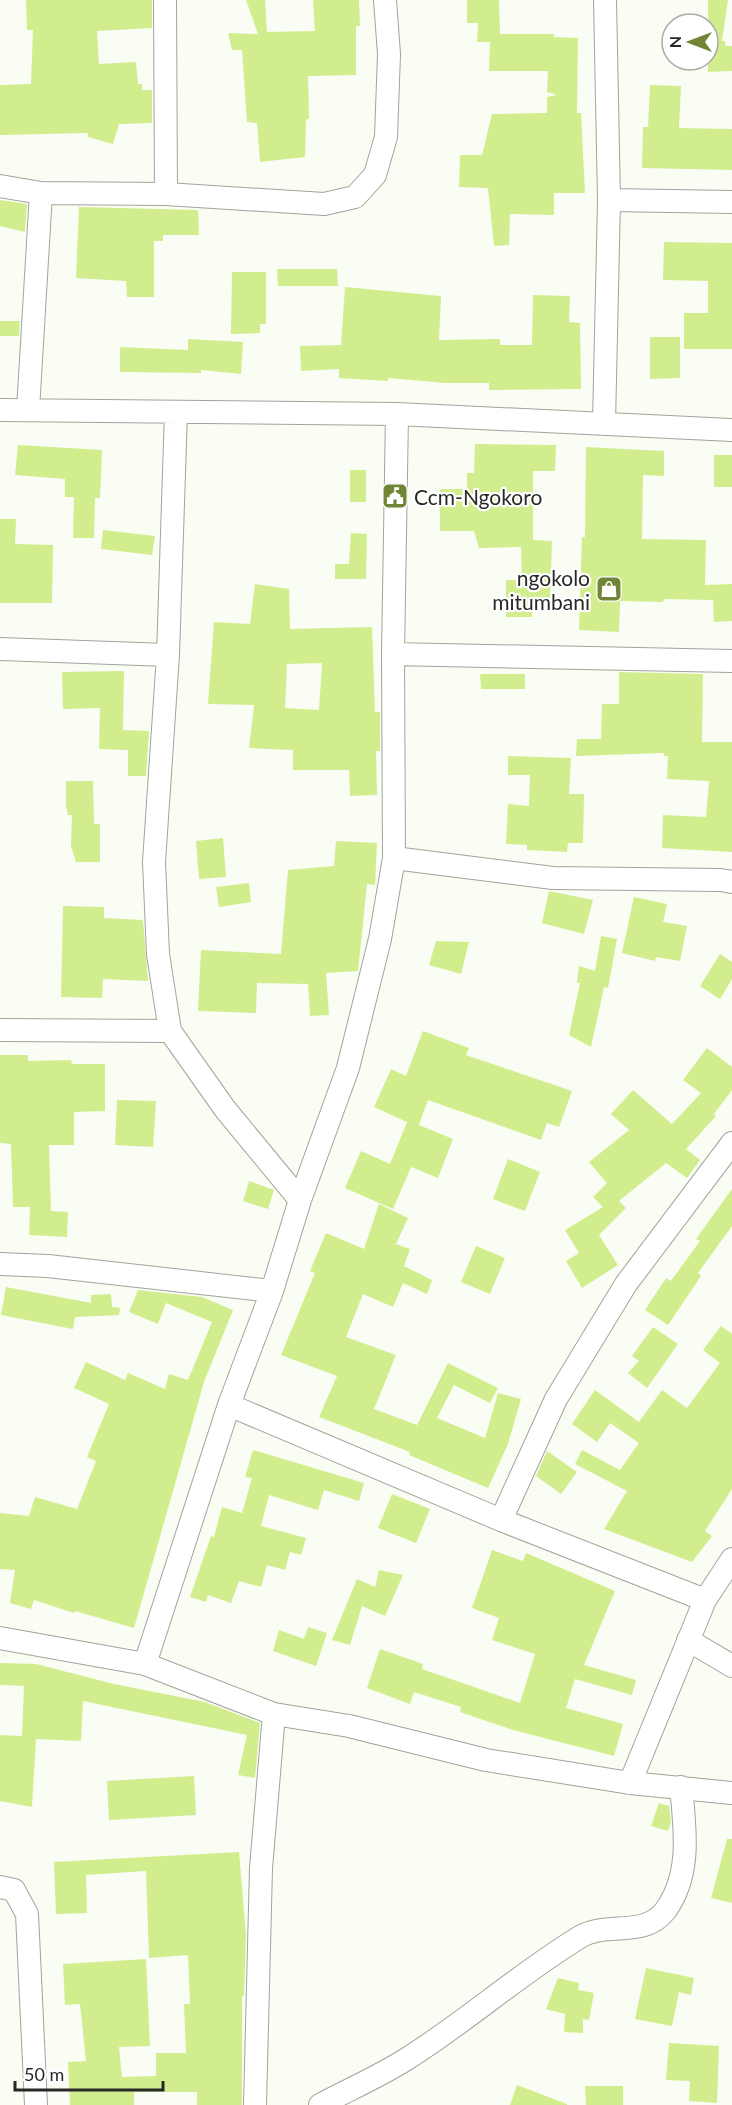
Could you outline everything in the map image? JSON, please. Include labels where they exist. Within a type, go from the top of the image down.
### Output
[{"type":"street","points":[[165,0],[166,194]]},
{"type":"street","points":[[0,186],[41,193],[166,194],[324,204],[355,197],[375,175],[386,137],[389,54],[385,0]]},
{"type":"street","points":[[604,423],[609,200],[605,0]]},
{"type":"street","points":[[28,410],[41,193]]},
{"type":"street","points":[[609,200],[732,201]]},
{"type":"street","points":[[0,410],[397,414],[732,430]]},
{"type":"street","points":[[176,412],[168,655],[154,862],[158,954],[170,1031],[225,1109],[300,1200]]},
{"type":"street","points":[[145,1664],[229,1406],[272,1291],[300,1200],[348,1068],[380,939],[394,858],[393,654],[397,414]]},
{"type":"street","points":[[0,649],[168,655]]},
{"type":"street","points":[[393,654],[732,661]]},
{"type":"street","points":[[394,858],[553,878],[732,882]]},
{"type":"street","points":[[0,1030],[170,1031]]},
{"type":"street","points":[[501,1520],[556,1398],[626,1284],[732,1143]]},
{"type":"street","points":[[0,1264],[48,1266],[272,1291]]},
{"type":"street","points":[[229,1406],[501,1520],[705,1600]]},
{"type":"street","points":[[630,1783],[705,1600],[732,1559]]},
{"type":"street","points":[[0,1638],[145,1664],[274,1714],[349,1726],[486,1760],[630,1783],[732,1793]]},
{"type":"street","points":[[688,1640],[732,1666]]},
{"type":"street","points":[[255,2105],[261,1868],[274,1714]]},
{"type":"street","points":[[320,2105],[403,2062],[459,2024],[512,1981],[583,1935],[603,1930],[647,1926],[664,1912],[675,1892],[684,1862],[686,1835],[681,1787]]},
{"type":"street","points":[[0,1887],[14,1890],[27,1914],[36,2105]]},
{"type":"building","points":[[26,0],[152,0],[152,28],[97,31],[99,64],[136,62],[138,84],[142,84],[142,90],[152,90],[152,123],[119,124],[113,144],[88,137],[88,133],[0,135],[0,85],[31,84],[33,30],[27,30]]},
{"type":"building","points":[[246,0],[265,0],[267,32],[315,31],[313,0],[359,0],[360,26],[356,26],[356,75],[308,76],[309,118],[306,120],[305,157],[260,162],[257,123],[247,122],[242,50],[232,50],[228,33],[258,34]]},
{"type":"building","points":[[467,0],[499,0],[500,34],[554,34],[554,37],[578,38],[577,113],[581,113],[585,193],[554,193],[554,215],[510,214],[509,245],[494,246],[488,188],[459,187],[460,155],[482,155],[492,114],[547,113],[547,97],[557,95],[547,92],[548,71],[489,71],[490,42],[477,42],[478,23],[467,23]]},
{"type":"building","points":[[708,0],[728,0],[722,41],[725,41],[725,46],[732,46],[732,71],[720,72],[720,12],[708,12]]},
{"type":"building","points":[[650,85],[681,86],[679,128],[732,129],[732,170],[642,168],[643,127],[648,127]]},
{"type":"building","points":[[0,200],[27,204],[25,232],[0,226]]},
{"type":"building","points":[[79,207],[198,210],[199,235],[163,235],[163,241],[154,241],[154,297],[127,297],[126,281],[76,278]]},
{"type":"building","points":[[664,242],[732,243],[732,349],[684,349],[684,313],[708,313],[708,281],[663,280]]},
{"type":"building","points":[[277,269],[337,269],[338,286],[278,286]]},
{"type":"building","points":[[232,272],[266,272],[266,324],[260,324],[260,333],[231,334]]},
{"type":"building","points":[[345,287],[441,296],[439,340],[500,339],[500,345],[532,345],[533,295],[570,296],[569,322],[580,323],[581,389],[489,390],[489,383],[339,378],[339,369],[301,371],[300,346],[341,345]]},
{"type":"building","points":[[0,321],[20,321],[19,336],[0,336]]},
{"type":"building","points":[[650,337],[680,337],[680,378],[650,379]]},
{"type":"building","points":[[188,339],[243,342],[241,374],[201,370],[201,373],[120,372],[120,347],[188,350]]},
{"type":"building","points":[[475,444],[556,445],[555,471],[533,471],[533,540],[552,541],[550,600],[532,599],[532,617],[506,617],[506,580],[522,580],[521,547],[479,548],[474,531],[440,531],[440,489],[467,489],[467,473],[474,473]]},
{"type":"building","points":[[18,445],[102,450],[100,498],[95,498],[94,538],[73,538],[74,497],[65,497],[65,479],[15,475]]},
{"type":"building","points":[[586,447],[664,451],[664,476],[643,475],[642,539],[706,540],[705,585],[732,584],[732,621],[714,622],[713,600],[620,601],[619,632],[579,630],[582,537],[585,537]]},
{"type":"building","points":[[714,455],[732,455],[732,487],[714,487]]},
{"type":"building","points":[[350,470],[366,470],[366,502],[350,502]]},
{"type":"building","points":[[0,519],[16,519],[15,544],[53,545],[52,603],[0,603]]},
{"type":"building","points":[[103,530],[155,536],[152,555],[101,549]]},
{"type":"building","points":[[351,533],[367,534],[366,579],[335,579],[335,564],[349,564]]},
{"type":"building","points":[[255,584],[289,589],[290,629],[372,627],[375,712],[380,712],[380,751],[376,751],[377,795],[350,796],[349,770],[293,770],[293,750],[249,748],[254,705],[208,704],[214,622],[250,624]],"holes":[[[322,663],[319,710],[285,708],[287,664]]]},
{"type":"building","points":[[124,671],[123,730],[149,731],[146,776],[128,776],[128,750],[99,749],[100,708],[63,709],[62,672]]},
{"type":"building","points":[[619,672],[703,674],[702,742],[732,742],[732,852],[662,848],[663,815],[706,817],[709,781],[667,779],[668,756],[664,756],[664,753],[576,756],[577,739],[601,739],[602,704],[619,704]]},
{"type":"building","points":[[480,674],[525,674],[525,689],[481,689]]},
{"type":"building","points":[[508,756],[571,758],[569,794],[584,794],[583,843],[568,843],[567,852],[527,850],[527,845],[506,844],[508,804],[529,806],[530,775],[508,775]]},
{"type":"building","points":[[66,781],[93,781],[94,824],[100,824],[100,862],[76,862],[71,846],[72,815],[68,815],[66,806]]},
{"type":"building","points":[[223,838],[226,877],[199,879],[196,841]]},
{"type":"building","points":[[336,841],[377,843],[375,885],[367,884],[358,971],[326,973],[329,1015],[310,1016],[308,984],[257,983],[256,1013],[198,1011],[201,950],[281,954],[288,870],[334,866]]},
{"type":"building","points":[[249,883],[251,902],[219,907],[216,887]]},
{"type":"building","points":[[549,891],[593,900],[584,934],[542,923]]},
{"type":"building","points":[[634,897],[667,904],[663,922],[687,926],[680,961],[656,957],[655,961],[622,953]]},
{"type":"building","points":[[63,906],[104,907],[104,918],[143,920],[148,981],[103,979],[102,998],[61,997]]},
{"type":"building","points":[[601,936],[617,939],[608,988],[604,987],[591,1047],[569,1035],[580,983],[577,983],[579,966],[595,971]]},
{"type":"building","points":[[436,941],[469,942],[461,974],[429,965]]},
{"type":"building","points":[[720,954],[732,962],[732,979],[720,999],[700,986]]},
{"type":"building","points":[[423,1031],[469,1048],[466,1055],[572,1091],[559,1127],[547,1123],[541,1140],[428,1100],[419,1125],[453,1139],[438,1178],[411,1167],[393,1209],[345,1188],[361,1151],[390,1164],[407,1122],[374,1107],[391,1069],[406,1076]]},
{"type":"building","points":[[707,1048],[732,1067],[732,1090],[714,1114],[716,1116],[686,1149],[700,1160],[687,1178],[666,1163],[619,1201],[626,1208],[599,1235],[618,1265],[582,1288],[566,1261],[579,1253],[565,1230],[603,1207],[593,1197],[607,1183],[589,1162],[629,1130],[611,1114],[633,1090],[672,1124],[701,1093],[683,1080]]},
{"type":"building","points":[[0,1055],[28,1055],[28,1061],[71,1060],[72,1064],[105,1064],[105,1111],[74,1112],[74,1145],[49,1145],[51,1211],[68,1212],[67,1237],[29,1235],[30,1207],[13,1207],[11,1144],[0,1143]]},
{"type":"building","points":[[117,1100],[156,1101],[153,1147],[115,1145]]},
{"type":"building","points":[[508,1159],[540,1172],[525,1211],[493,1199]]},
{"type":"building","points":[[249,1181],[274,1190],[268,1209],[243,1201]]},
{"type":"building","points":[[732,1189],[732,1226],[698,1273],[701,1276],[668,1325],[645,1310],[666,1278],[671,1281],[700,1241],[696,1239]]},
{"type":"building","points":[[379,1204],[408,1218],[396,1244],[410,1249],[404,1266],[432,1280],[427,1294],[403,1283],[393,1307],[363,1294],[346,1337],[396,1355],[374,1409],[417,1425],[448,1363],[498,1388],[490,1403],[454,1385],[437,1418],[485,1438],[498,1393],[521,1399],[508,1444],[488,1488],[409,1455],[410,1452],[319,1417],[337,1376],[281,1355],[315,1273],[310,1271],[326,1233],[364,1249]]},
{"type":"building","points":[[476,1246],[505,1258],[490,1294],[461,1282]]},
{"type":"building","points":[[6,1287],[91,1303],[91,1295],[111,1294],[112,1307],[120,1308],[119,1315],[75,1317],[73,1329],[1,1315]]},
{"type":"building","points":[[138,1290],[202,1297],[233,1310],[204,1382],[134,1628],[34,1600],[31,1609],[10,1603],[15,1570],[0,1569],[0,1513],[29,1516],[35,1497],[77,1509],[96,1461],[87,1457],[109,1404],[74,1388],[86,1362],[125,1380],[128,1373],[165,1389],[169,1374],[188,1380],[212,1322],[166,1303],[158,1324],[129,1312]]},
{"type":"building","points":[[721,1326],[732,1334],[732,1489],[705,1531],[712,1536],[692,1562],[604,1529],[627,1491],[575,1464],[582,1450],[620,1470],[639,1443],[610,1423],[597,1442],[572,1424],[595,1390],[639,1422],[662,1390],[687,1408],[720,1363],[703,1350]]},
{"type":"building","points":[[653,1327],[678,1344],[647,1388],[628,1373],[639,1361],[632,1356]]},
{"type":"building","points":[[253,1450],[364,1483],[359,1501],[324,1490],[318,1510],[269,1495],[261,1526],[306,1538],[301,1555],[290,1552],[285,1570],[267,1565],[261,1587],[239,1581],[231,1603],[208,1595],[206,1602],[190,1597],[211,1536],[214,1537],[222,1507],[242,1513],[252,1478],[245,1477]]},
{"type":"building","points":[[547,1451],[577,1472],[561,1494],[536,1476]]},
{"type":"building","points":[[392,1494],[430,1509],[416,1543],[378,1528]]},
{"type":"building","points":[[492,1550],[523,1561],[526,1553],[615,1591],[584,1665],[636,1680],[632,1695],[575,1679],[566,1708],[623,1724],[614,1756],[513,1730],[460,1712],[461,1707],[414,1692],[410,1704],[367,1688],[380,1649],[423,1664],[422,1669],[520,1703],[535,1654],[492,1640],[499,1618],[472,1608]]},
{"type":"building","points":[[379,1570],[403,1575],[385,1616],[362,1606],[350,1645],[332,1640],[357,1579],[375,1587]]},
{"type":"building","points":[[308,1627],[327,1633],[316,1666],[273,1651],[279,1630],[304,1639]]},
{"type":"building","points":[[0,1663],[36,1664],[114,1684],[205,1702],[260,1723],[255,1778],[238,1775],[247,1735],[83,1701],[81,1741],[36,1739],[32,1807],[0,1801],[0,1735],[22,1736],[24,1686],[0,1685]]},
{"type":"building","points":[[194,1776],[196,1815],[109,1820],[107,1781]]},
{"type":"building","points":[[659,1803],[669,1806],[671,1822],[668,1831],[651,1826]]},
{"type":"building","points":[[727,1839],[732,1839],[732,1903],[711,1898]]},
{"type":"building","points":[[239,1852],[246,1935],[244,1996],[242,1996],[242,2105],[197,2105],[197,2092],[134,2092],[134,2105],[70,2105],[68,2062],[86,2061],[80,2004],[65,2005],[63,1964],[146,1959],[150,2046],[119,2047],[122,2077],[156,2076],[156,2053],[186,2053],[184,2004],[190,2004],[188,1955],[149,1958],[146,1871],[86,1875],[87,1913],[56,1914],[54,1862]]},
{"type":"building","points":[[646,1968],[694,1978],[691,1995],[679,1992],[672,2026],[635,2019]]},
{"type":"building","points":[[558,1978],[579,1983],[578,1990],[594,1993],[589,2020],[583,2019],[583,2033],[564,2032],[565,2014],[546,2009]]},
{"type":"building","points":[[669,2043],[719,2046],[717,2103],[689,2101],[690,2081],[666,2080]]},
{"type":"building","points":[[517,2085],[567,2104],[567,2105],[510,2105]]},
{"type":"building","points":[[585,2086],[623,2086],[623,2105],[586,2105]]},
{"type":"place","name":"Ccm-Ngokoro","points":[[395,496]]},
{"type":"place","name":"ngokolo mitumbani","points":[[609,589]]}]
